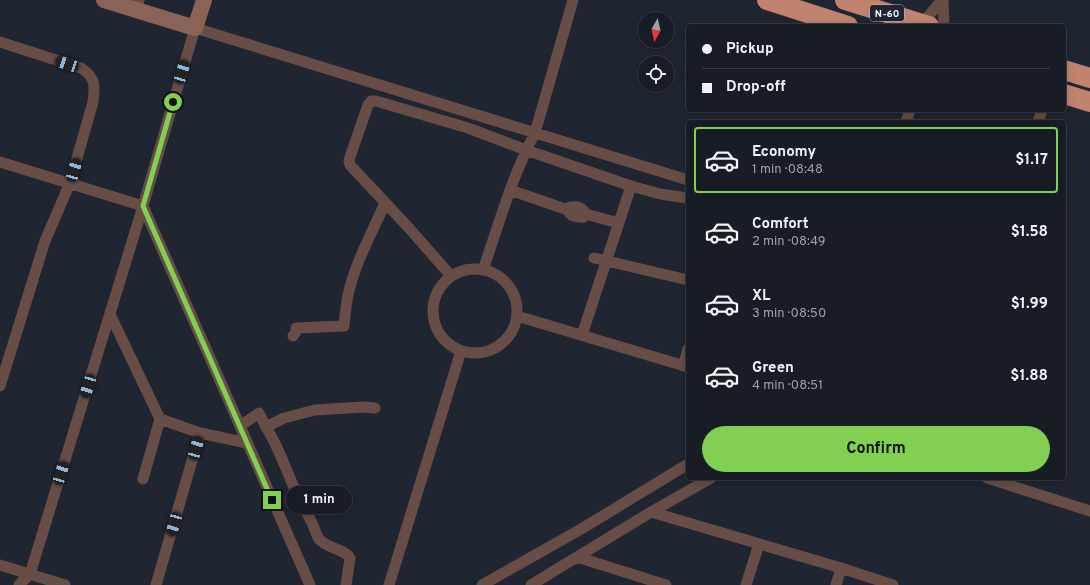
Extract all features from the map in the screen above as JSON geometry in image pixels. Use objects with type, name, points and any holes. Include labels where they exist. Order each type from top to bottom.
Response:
[{"type":"highway","points":[[767,0],[842,24]]},
{"type":"highway","name":"N-60","points":[[845,0],[921,24]]},
{"type":"highway","points":[[1066,71],[1090,78]]},
{"type":"highway","points":[[1066,95],[1090,102]]},
{"type":"street","points":[[104,0],[137,5],[195,28],[686,179]]},
{"type":"street","points":[[18,585],[30,574],[143,206],[204,0]]},
{"type":"street","points":[[483,270],[510,190],[526,150],[535,133],[573,0]]},
{"type":"street","points":[[925,24],[943,0]]},
{"type":"street","points":[[943,0],[944,24]]},
{"type":"street","points":[[0,42],[80,68],[89,74],[94,86],[93,102],[70,183],[45,241],[0,386]]},
{"type":"street","points":[[451,276],[409,228],[351,167],[349,161],[368,105],[371,101],[376,101],[468,128],[526,150],[631,186],[660,194],[686,198]]},
{"type":"street","points":[[0,162],[143,206],[310,585]]},
{"type":"street","points":[[582,335],[631,186]]},
{"type":"street","points":[[510,190],[568,210],[570,214],[575,216],[584,217],[586,214],[618,223]]},
{"type":"street","points":[[293,336],[296,332],[296,328],[344,326],[348,294],[366,246],[385,203]]},
{"type":"street","points":[[594,258],[686,280]]},
{"type":"street","points":[[464,270],[483,270],[497,275],[508,285],[516,303],[517,316],[512,332],[499,346],[490,351],[481,353],[471,354],[461,352],[445,341],[438,333],[434,325],[432,315],[435,296],[446,280],[454,274],[464,270]]},
{"type":"street","points":[[110,314],[160,419],[143,479]]},
{"type":"street","points":[[517,316],[686,366]]},
{"type":"street","points":[[389,585],[461,352]]},
{"type":"street","points":[[266,426],[284,418],[315,410],[363,407],[375,408]]},
{"type":"street","points":[[240,426],[259,413],[273,438],[318,538],[328,546],[344,552],[350,558],[346,585]]},
{"type":"street","points":[[160,419],[200,433],[247,443]]},
{"type":"street","points":[[156,585],[200,433]]},
{"type":"street","points":[[482,585],[583,528],[686,465]]},
{"type":"street","points":[[531,585],[651,512],[707,480]]},
{"type":"street","points":[[993,480],[1090,511]]},
{"type":"street","points":[[651,512],[841,568],[893,585]]},
{"type":"street","points":[[746,585],[759,544]]},
{"type":"street","points":[[577,557],[666,585]]},
{"type":"street","points":[[0,565],[65,585]]},
{"type":"street","points":[[836,585],[841,568]]},
{"type":"route","points":[[173,102],[143,206],[272,500]]}]
